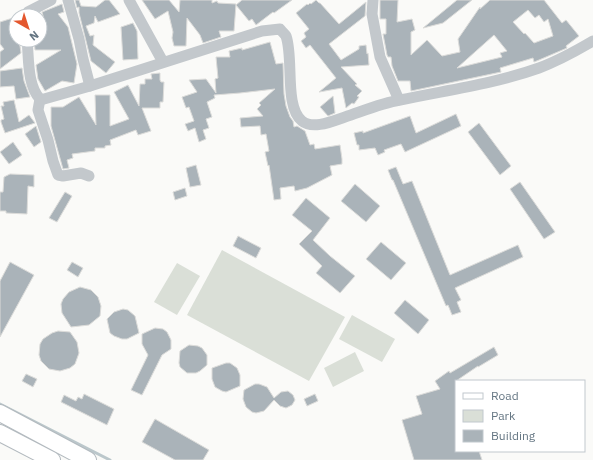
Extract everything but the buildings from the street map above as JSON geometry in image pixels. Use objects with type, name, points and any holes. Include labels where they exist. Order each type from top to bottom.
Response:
[{"type":"main road","points":[[0,413],[88,460]]},
{"type":"main road","points":[[0,433],[52,460]]},
{"type":"street","points":[[36,8],[51,0]]},
{"type":"street","points":[[68,0],[80,38],[84,65],[90,86]]},
{"type":"street","points":[[129,0],[163,62]]},
{"type":"street","points":[[373,0],[372,14],[380,57],[399,100]]},
{"type":"street","points":[[40,99],[54,97],[90,86],[262,31],[280,30],[286,36],[290,59],[294,112],[302,121],[310,125],[329,122],[399,100],[457,90],[514,76],[539,68],[567,56],[593,41]]},
{"type":"street","points":[[28,48],[29,70],[35,93],[40,99]]},
{"type":"street","points":[[40,99],[38,110],[58,175],[81,173],[89,176]]},
{"type":"green space","points":[[222,250],[345,317],[309,381],[187,315]]},
{"type":"green space","points":[[177,263],[200,276],[177,315],[154,302]]},
{"type":"green space","points":[[352,315],[395,339],[382,362],[339,339]]},
{"type":"green space","points":[[355,352],[364,371],[333,387],[324,368]]},
{"type":"waterway","points":[[0,404],[110,460]]}]
